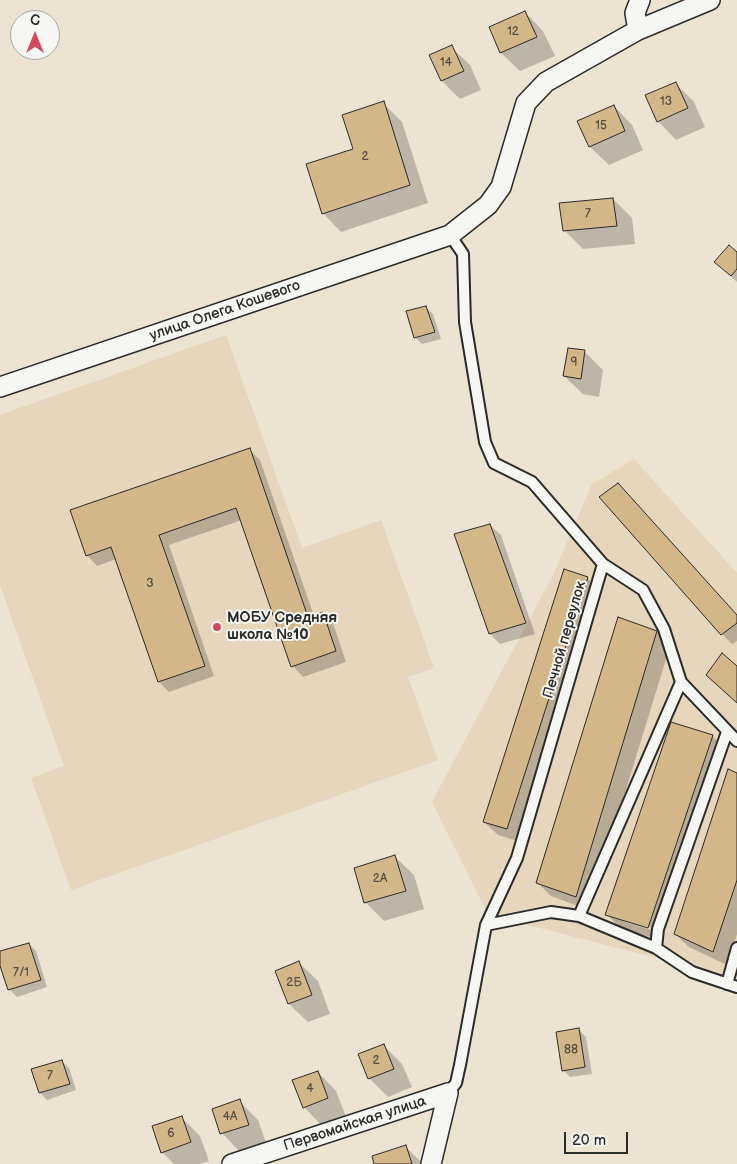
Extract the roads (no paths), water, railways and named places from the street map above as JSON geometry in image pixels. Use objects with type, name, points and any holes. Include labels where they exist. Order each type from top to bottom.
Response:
[{"type":"street","points":[[638,30],[635,13],[640,0]]},
{"type":"street","name":"улица Олега Кошевого","points":[[0,387],[450,235],[488,205],[501,187],[526,103],[546,82],[638,30],[710,0]]},
{"type":"street","points":[[431,1164],[448,1094]]},
{"type":"street","name":"Первомайская улица","points":[[232,1164],[448,1094]]},
{"type":"lane","points":[[450,235],[463,254],[466,322],[484,442],[494,463],[532,482],[603,564],[643,590],[664,629],[681,682],[737,741]]},
{"type":"lane","name":"Печной переулок","points":[[448,1094],[456,1083],[486,925],[517,858],[603,564]]},
{"type":"lane","points":[[579,916],[681,682]]},
{"type":"lane","points":[[656,948],[658,929],[727,732]]},
{"type":"lane","points":[[486,925],[551,912],[579,916],[656,948],[692,972],[737,987]]},
{"type":"lane","points":[[726,984],[737,948]]},
{"type":"place","name":"МОБУ Средняя школа №10","points":[[217,627]]}]
